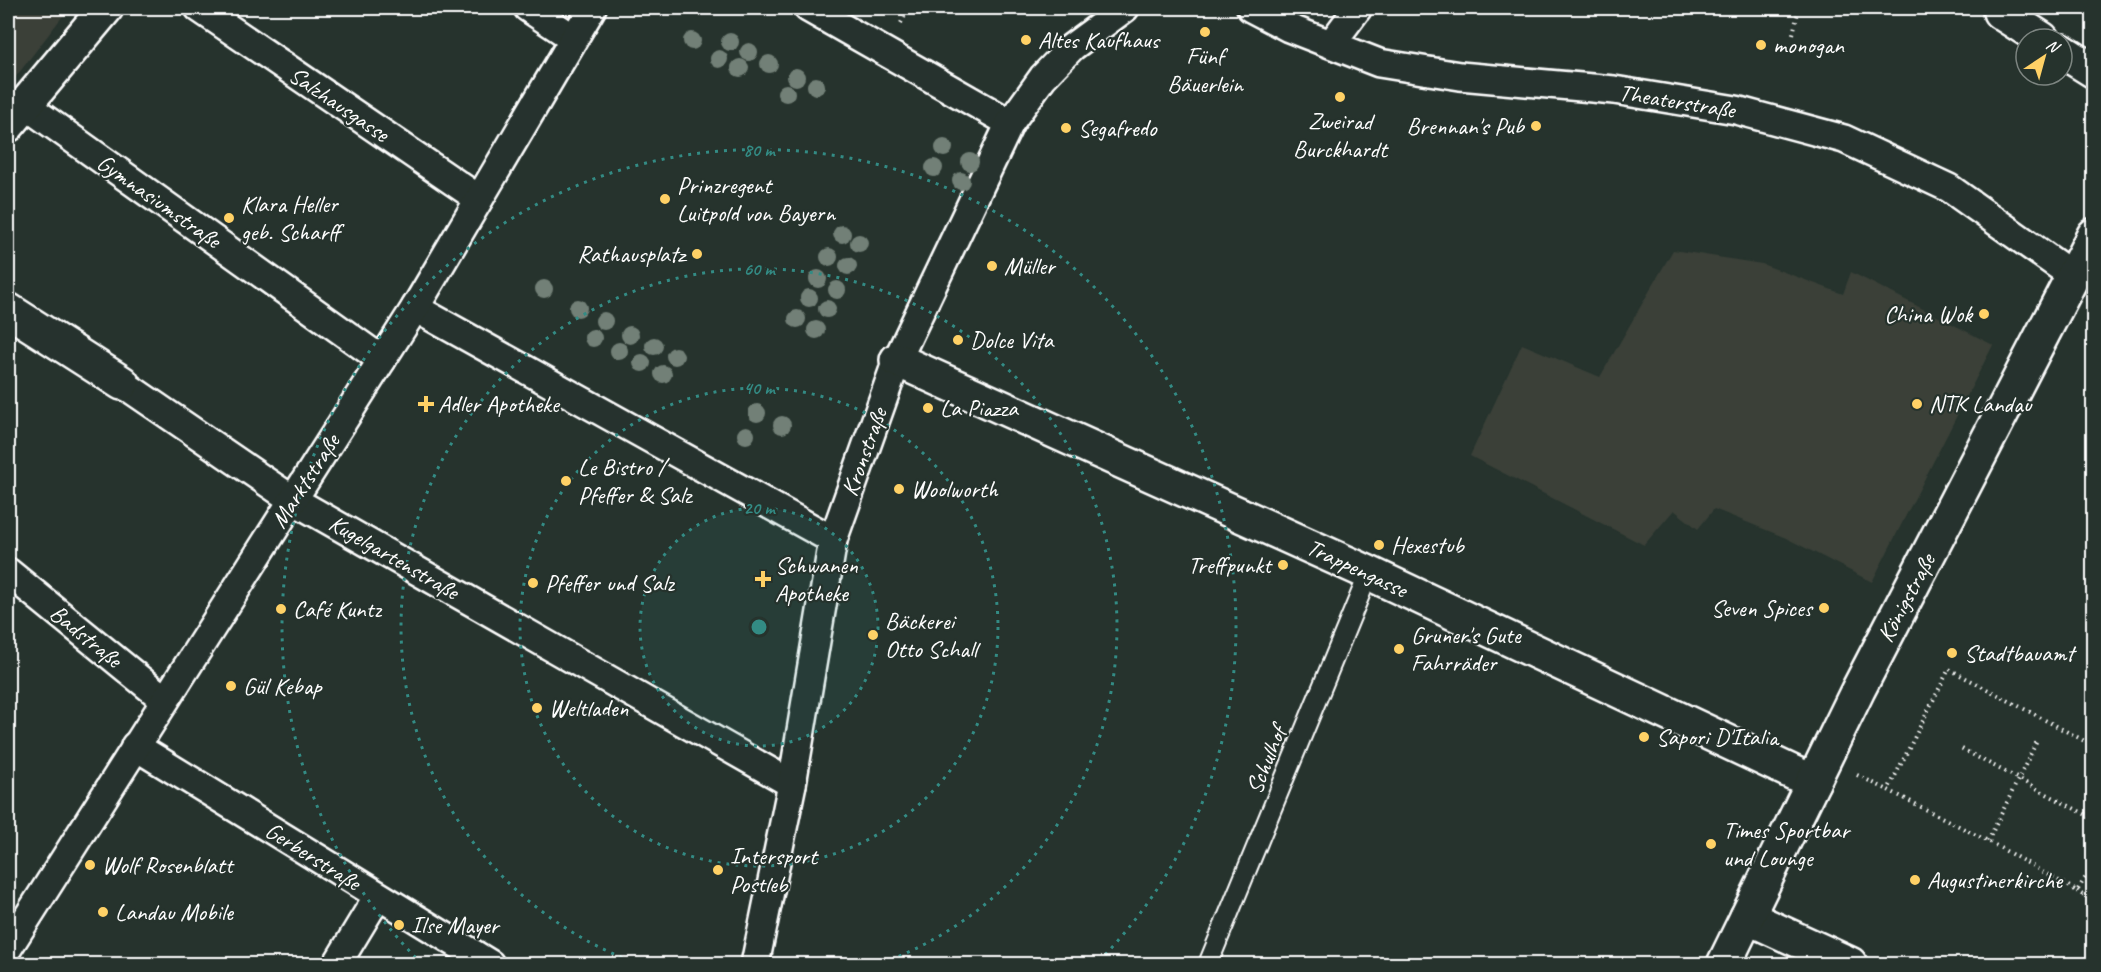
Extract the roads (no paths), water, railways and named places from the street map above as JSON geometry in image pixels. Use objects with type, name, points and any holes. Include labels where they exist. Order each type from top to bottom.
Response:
[{"type":"street","points":[[16,115],[106,8]]},
{"type":"street","name":"Salzhausgasse","points":[[199,8],[479,199]]},
{"type":"street","points":[[528,8],[573,38]]},
{"type":"street","name":"Marktstraße","points":[[8,948],[415,308],[592,8]]},
{"type":"street","points":[[808,8],[1010,123]]},
{"type":"street","name":"Kronstraße","points":[[755,964],[792,784],[832,540],[897,360],[1010,123],[1043,77],[1072,47],[1125,8]]},
{"type":"street","name":"Theaterstraße","points":[[1251,8],[1289,28],[1379,63],[1460,76],[1614,90],[1736,110],[1844,139],[1949,188],[2086,257]]},
{"type":"street","points":[[1331,44],[1358,8]]},
{"type":"street","points":[[2000,12],[2023,27]]},
{"type":"street","points":[[2074,58],[2094,71]]},
{"type":"street","name":"Gymnasiumstraße","points":[[16,115],[382,360]]},
{"type":"street","name":"Königstraße","points":[[1724,964],[1858,690],[2086,257]]},
{"type":"street","points":[[415,308],[832,540]]},
{"type":"street","name":"Kugelgartenstraße","points":[[8,310],[122,383],[293,500],[792,784]]},
{"type":"street","name":"Trappengasse","points":[[897,360],[1369,573],[1813,782]]},
{"type":"street","name":"Badstraße","points":[[8,572],[165,700]]},
{"type":"street","name":"Gerberstraße","points":[[135,746],[490,964]]},
{"type":"street","points":[[337,964],[378,896]]},
{"type":"street","points":[[1747,917],[1850,964]]},
{"type":"lane","name":"Schulhof","points":[[1208,964],[1369,573]]},
{"type":"place","name":"Fünf Bäuerlein","points":[[1205,32]]},
{"type":"place","name":"Altes Kaufhaus","points":[[1026,40]]},
{"type":"place","name":"monogan","points":[[1761,45]]},
{"type":"place","name":"Zweirad Burckhardt","points":[[1340,97]]},
{"type":"place","name":"Brennan's Pub","points":[[1536,126]]},
{"type":"place","name":"Segafredo","points":[[1066,128]]},
{"type":"place","name":"Prinzregent Luitpold von Bayern","points":[[665,199]]},
{"type":"place","name":"Klara Heller geb. Scharff","points":[[229,218]]},
{"type":"place","name":"Rathausplatz","points":[[697,254]]},
{"type":"place","name":"Müller","points":[[992,266]]},
{"type":"place","name":"China Wok","points":[[1984,314]]},
{"type":"place","name":"Dolce Vita","points":[[958,340]]},
{"type":"place","name":"Adler Apotheke","points":[[426,404]]},
{"type":"place","name":"NTK Landau","points":[[1917,404]]},
{"type":"place","name":"La Piazza","points":[[928,408]]},
{"type":"place","name":"Le Bistro / Pfeffer & Salz","points":[[566,481]]},
{"type":"place","name":"Woolworth","points":[[899,489]]},
{"type":"place","name":"Hexestub","points":[[1379,545]]},
{"type":"place","name":"Treffpunkt","points":[[1283,565]]},
{"type":"place","name":"Schwanen Apotheke","points":[[763,579]]},
{"type":"place","name":"Pfeffer und Salz","points":[[533,583]]},
{"type":"place","name":"Seven Spices","points":[[1824,608]]},
{"type":"place","name":"Café Kuntz","points":[[281,609]]},
{"type":"place","name":"Bäckerei Otto Schall","points":[[873,635]]},
{"type":"place","name":"Gruner's Gute Fahrräder","points":[[1399,649]]},
{"type":"place","name":"Stadtbauamt","points":[[1952,653]]},
{"type":"place","name":"Gül Kebap","points":[[231,686]]},
{"type":"place","name":"Weltladen","points":[[537,708]]},
{"type":"place","name":"Sapori D'Italia","points":[[1644,737]]},
{"type":"place","name":"Times Sportbar und Lounge","points":[[1711,844]]},
{"type":"place","name":"Wolf Rosenblatt","points":[[90,865]]},
{"type":"place","name":"Intersport Postleb","points":[[718,870]]},
{"type":"place","name":"Augustinerkirche","points":[[1915,880]]},
{"type":"place","name":"Landau Mobile","points":[[103,912]]},
{"type":"place","name":"Ilse Mayer","points":[[399,925]]}]
